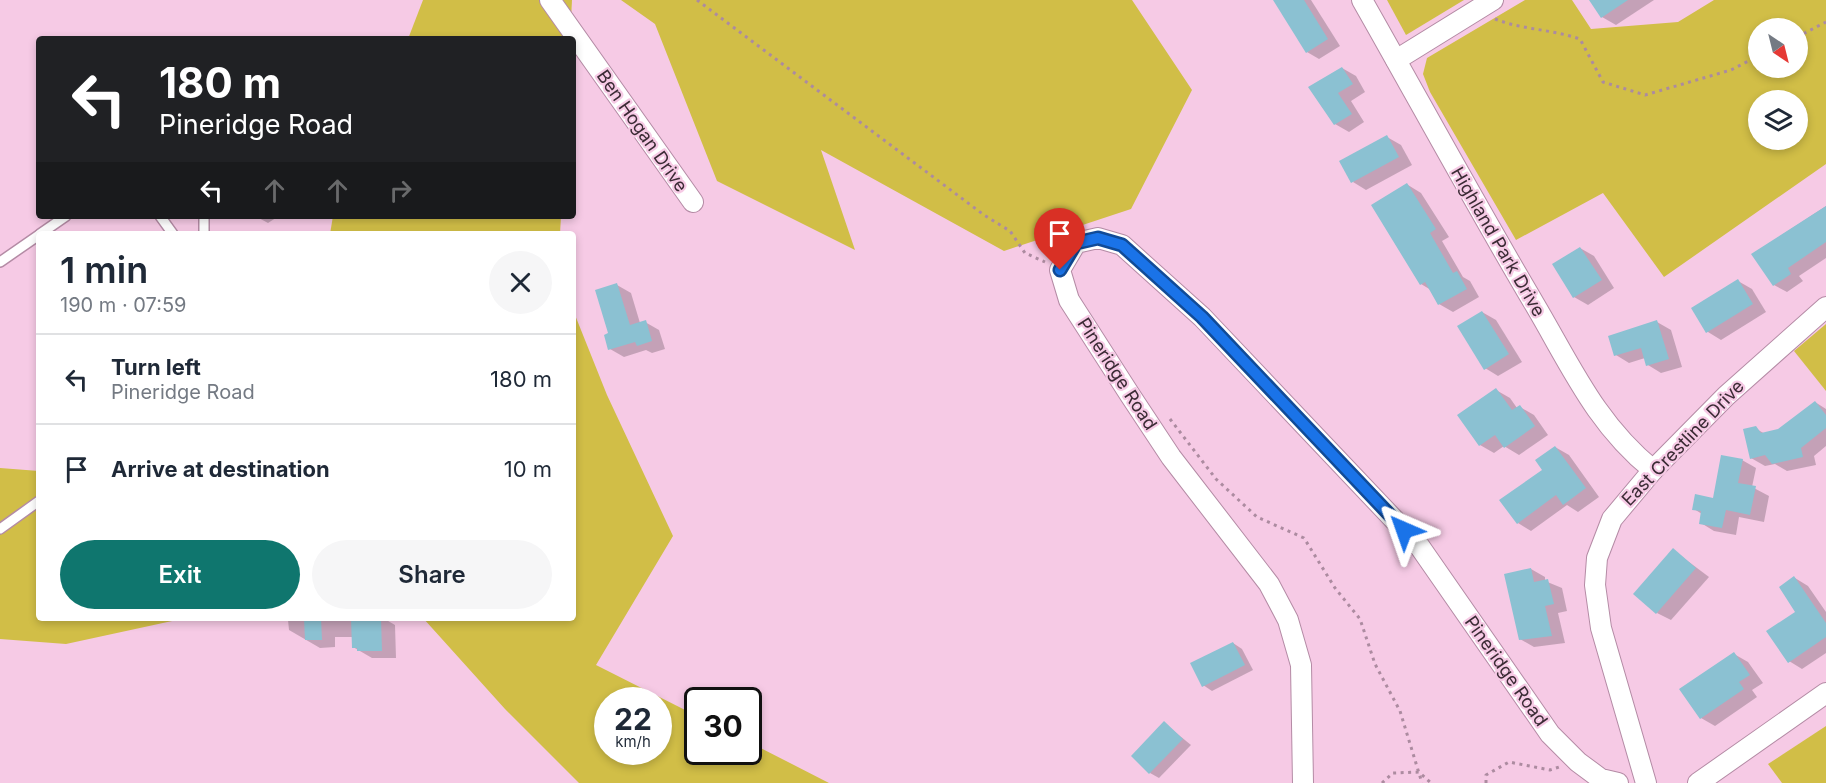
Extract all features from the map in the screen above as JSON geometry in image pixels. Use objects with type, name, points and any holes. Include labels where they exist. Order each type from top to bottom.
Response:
[{"type":"street","name":"Ben Hogan Drive","points":[[550,0],[575,36]]},
{"type":"street","name":"Highland Park Drive","points":[[1362,0],[1485,222],[1585,395],[1627,449],[1653,470]]},
{"type":"street","points":[[1396,60],[1488,3]]},
{"type":"street","name":"Ben Hogan Drive","points":[[576,37],[693,202]]},
{"type":"street","name":"Pineridge Road","points":[[1303,783],[1301,665],[1288,620],[1269,584],[1171,457],[1066,294],[1060,270],[1076,243],[1098,238],[1122,245],[1202,317],[1420,547],[1550,734],[1578,762],[1601,779],[1618,783]]},
{"type":"street","name":"East Crestline Drive","points":[[1646,783],[1601,628],[1594,585],[1597,558],[1612,519],[1653,470],[1726,396],[1826,307]]},
{"type":"street","points":[[1698,783],[1826,693]]},
{"type":"lane","points":[[44,231],[62,219]]},
{"type":"lane","points":[[0,262],[36,237]]},
{"type":"lane","points":[[0,529],[36,503]]},
{"type":"path","points":[[697,0],[984,215],[1010,231],[1025,253],[1050,264]]},
{"type":"path","points":[[1488,3],[1494,19],[1517,28],[1553,30],[1580,39],[1603,82],[1645,95],[1731,70],[1748,61]]},
{"type":"path","points":[[1808,31],[1826,22]]},
{"type":"path","points":[[1164,411],[1215,479],[1257,517],[1304,538],[1335,588],[1360,619],[1375,664],[1400,711],[1422,783]]},
{"type":"path","points":[[1486,783],[1486,775],[1509,762],[1550,770],[1578,762]]},
{"type":"path","points":[[1382,783],[1393,773],[1419,772],[1431,783]]},
{"type":"shaded area","points":[[423,0],[572,0],[570,36],[409,36]]},
{"type":"shaded area","points":[[621,0],[1132,0],[1192,90],[1131,209],[1004,251],[821,150],[855,250],[717,181],[655,24]]},
{"type":"shaded area","points":[[1387,0],[1464,0],[1406,35]]},
{"type":"shaded area","points":[[1525,0],[1572,0],[1591,29],[1678,22],[1714,0],[1826,0],[1826,164],[1664,277],[1603,193],[1516,240],[1430,92],[1423,74],[1427,58]]},
{"type":"shaded area","points":[[332,219],[561,219],[560,231],[330,231]]},
{"type":"shaded area","points":[[576,318],[607,395],[673,536],[596,665],[640,687],[594,687],[594,765],[672,765],[672,703],[684,709],[684,765],[762,765],[762,749],[829,783],[579,783],[505,709],[426,621],[576,621]]},
{"type":"shaded area","points":[[1826,324],[1826,391],[1794,351]]},
{"type":"shaded area","points":[[0,468],[36,471],[36,621],[172,621],[66,644],[0,639]]},
{"type":"shaded area","points":[[1826,726],[1826,783],[1782,783],[1768,764]]},
{"type":"building","points":[[1273,0],[1304,0],[1328,39],[1306,53]]},
{"type":"building","points":[[1589,0],[1628,0],[1601,18]]},
{"type":"building","points":[[1342,67],[1353,84],[1338,93],[1352,114],[1334,125],[1308,87]]},
{"type":"building","points":[[1387,135],[1399,157],[1351,183],[1339,161]]},
{"type":"building","points":[[1407,183],[1436,229],[1430,233],[1453,273],[1457,271],[1467,289],[1438,305],[1425,282],[1420,285],[1371,205]]},
{"type":"building","points":[[1826,206],[1826,242],[1788,268],[1791,274],[1773,286],[1751,254]]},
{"type":"building","points":[[1580,247],[1602,280],[1573,298],[1552,264]]},
{"type":"building","points":[[1738,279],[1753,304],[1706,333],[1691,308]]},
{"type":"building","points":[[617,283],[630,325],[646,320],[652,341],[637,346],[635,342],[608,350],[604,335],[608,333],[595,290]]},
{"type":"building","points":[[1482,311],[1509,354],[1484,370],[1457,326]]},
{"type":"building","points":[[1657,320],[1669,359],[1646,366],[1641,348],[1614,356],[1608,336]]},
{"type":"building","points":[[1496,388],[1512,410],[1520,405],[1535,426],[1504,448],[1495,435],[1479,446],[1457,415]]},
{"type":"building","points":[[1815,401],[1826,415],[1826,428],[1801,448],[1803,457],[1772,464],[1765,455],[1750,459],[1743,429],[1756,426],[1761,433],[1778,429]]},
{"type":"building","points":[[1555,446],[1586,488],[1563,505],[1556,495],[1517,524],[1499,500],[1542,470],[1535,460]]},
{"type":"building","points":[[1721,455],[1743,459],[1738,483],[1756,486],[1750,515],[1726,510],[1722,528],[1699,524],[1701,511],[1692,510],[1695,494],[1713,498]]},
{"type":"building","points":[[1673,548],[1696,568],[1656,614],[1633,594]]},
{"type":"building","points":[[1531,568],[1534,582],[1548,579],[1554,604],[1545,606],[1552,636],[1519,640],[1504,574]]},
{"type":"building","points":[[1794,576],[1826,623],[1826,637],[1788,663],[1766,631],[1795,612],[1779,587]]},
{"type":"building","points":[[304,621],[321,621],[322,640],[305,640]]},
{"type":"building","points":[[351,621],[381,621],[382,651],[357,651],[357,648],[352,648]]},
{"type":"building","points":[[1233,642],[1245,665],[1202,687],[1190,663]]},
{"type":"building","points":[[1734,652],[1750,675],[1739,682],[1744,689],[1700,719],[1679,689]]},
{"type":"building","points":[[1164,721],[1183,739],[1149,774],[1131,756]]},
{"type":"route","points":[[1060,270],[1076,243],[1098,238],[1122,245],[1202,317],[1256,378],[1404,530]]}]
